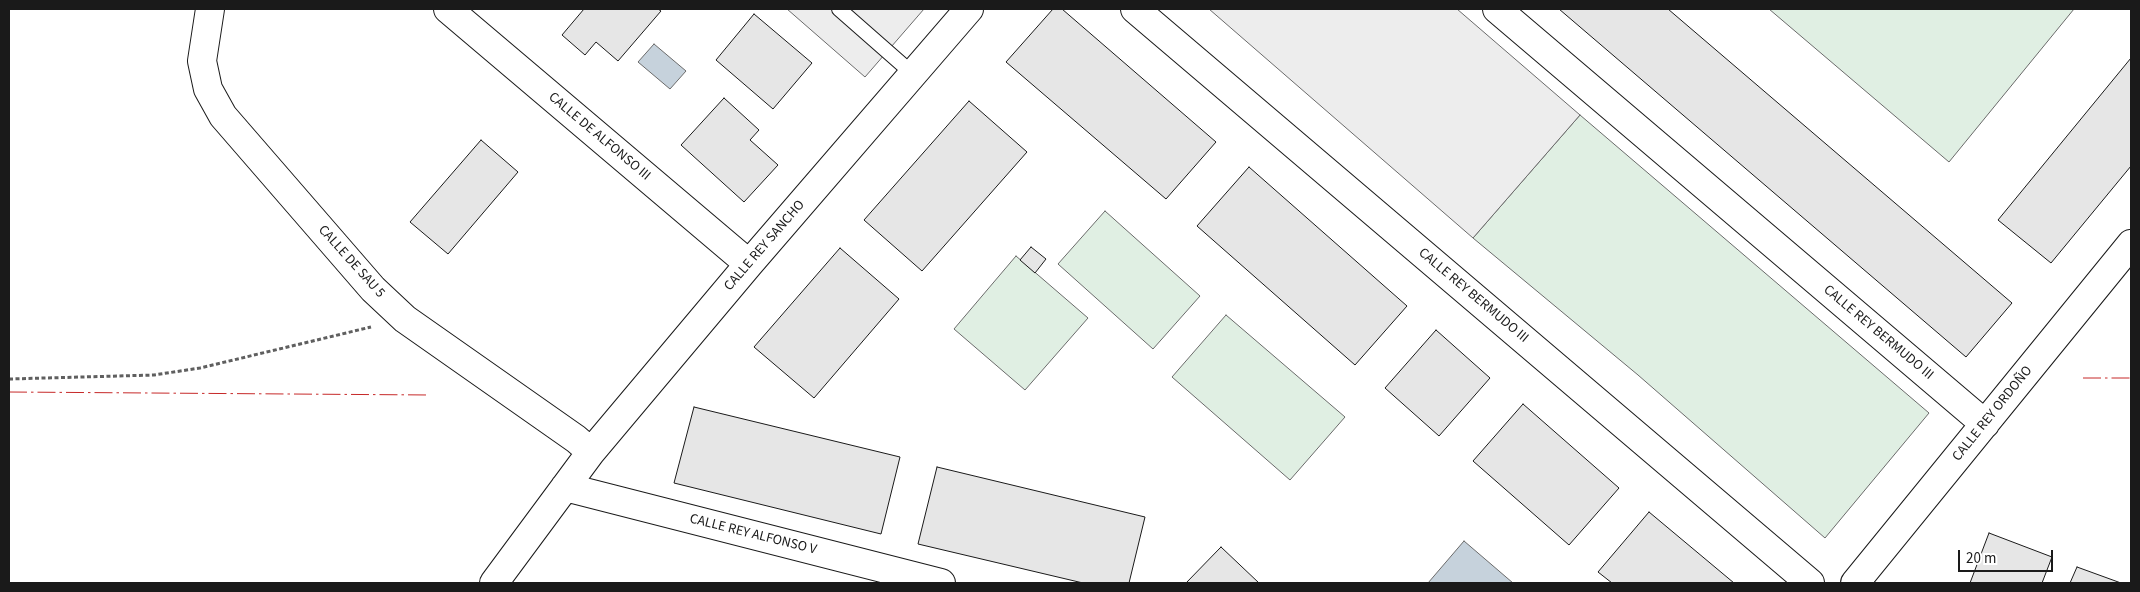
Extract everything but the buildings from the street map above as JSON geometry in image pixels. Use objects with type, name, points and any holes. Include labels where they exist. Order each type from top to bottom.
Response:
[{"type":"street","name":"CALLE DE SAU 5","points":[[210,9],[202,61],[208,89],[223,116],[373,289],[405,319],[576,439],[591,452]]},
{"type":"street","name":"CALLE DE ALFONSO III","points":[[448,9],[749,264]]},
{"type":"street","name":"CALLE REY SANCHO","points":[[494,583],[591,452],[749,264],[969,9]]},
{"type":"street","name":"CALLE REY BERMUDO III","points":[[1135,9],[1810,583]]},
{"type":"street","name":"CALLE REY BERMUDO III","points":[[1497,9],[1985,424]]},
{"type":"street","name":"CALLE REY ORDOÑO","points":[[1855,583],[2131,244]]},
{"type":"street","name":"CALLE REY ALFONSO V","points":[[565,487],[941,583]]},
{"type":"lane","points":[[839,9],[913,74]]},
{"type":"path","points":[[9,379],[154,375],[200,368],[405,319]]},
{"type":"green space","points":[[1769,9],[2074,9],[1949,162]]},
{"type":"green space","points":[[1580,115],[1929,413],[1825,538],[1638,375],[1473,238]]},
{"type":"green space","points":[[1105,211],[1200,296],[1153,349],[1058,264]]},
{"type":"green space","points":[[1016,256],[1088,318],[1025,390],[954,329]]},
{"type":"green space","points":[[1226,315],[1345,417],[1290,480],[1172,377]]},
{"type":"shaded area","points":[[787,9],[924,9],[865,77]]},
{"type":"shaded area","points":[[1209,9],[1457,9],[1580,115],[1473,238]]},
{"type":"shaded area","points":[[654,44],[686,71],[670,89],[638,62]]},
{"type":"shaded area","points":[[1464,541],[1513,583],[1428,583]]},
{"type":"power","points":[[2083,378],[2131,378]]},
{"type":"power","points":[[9,392],[430,395]]}]
